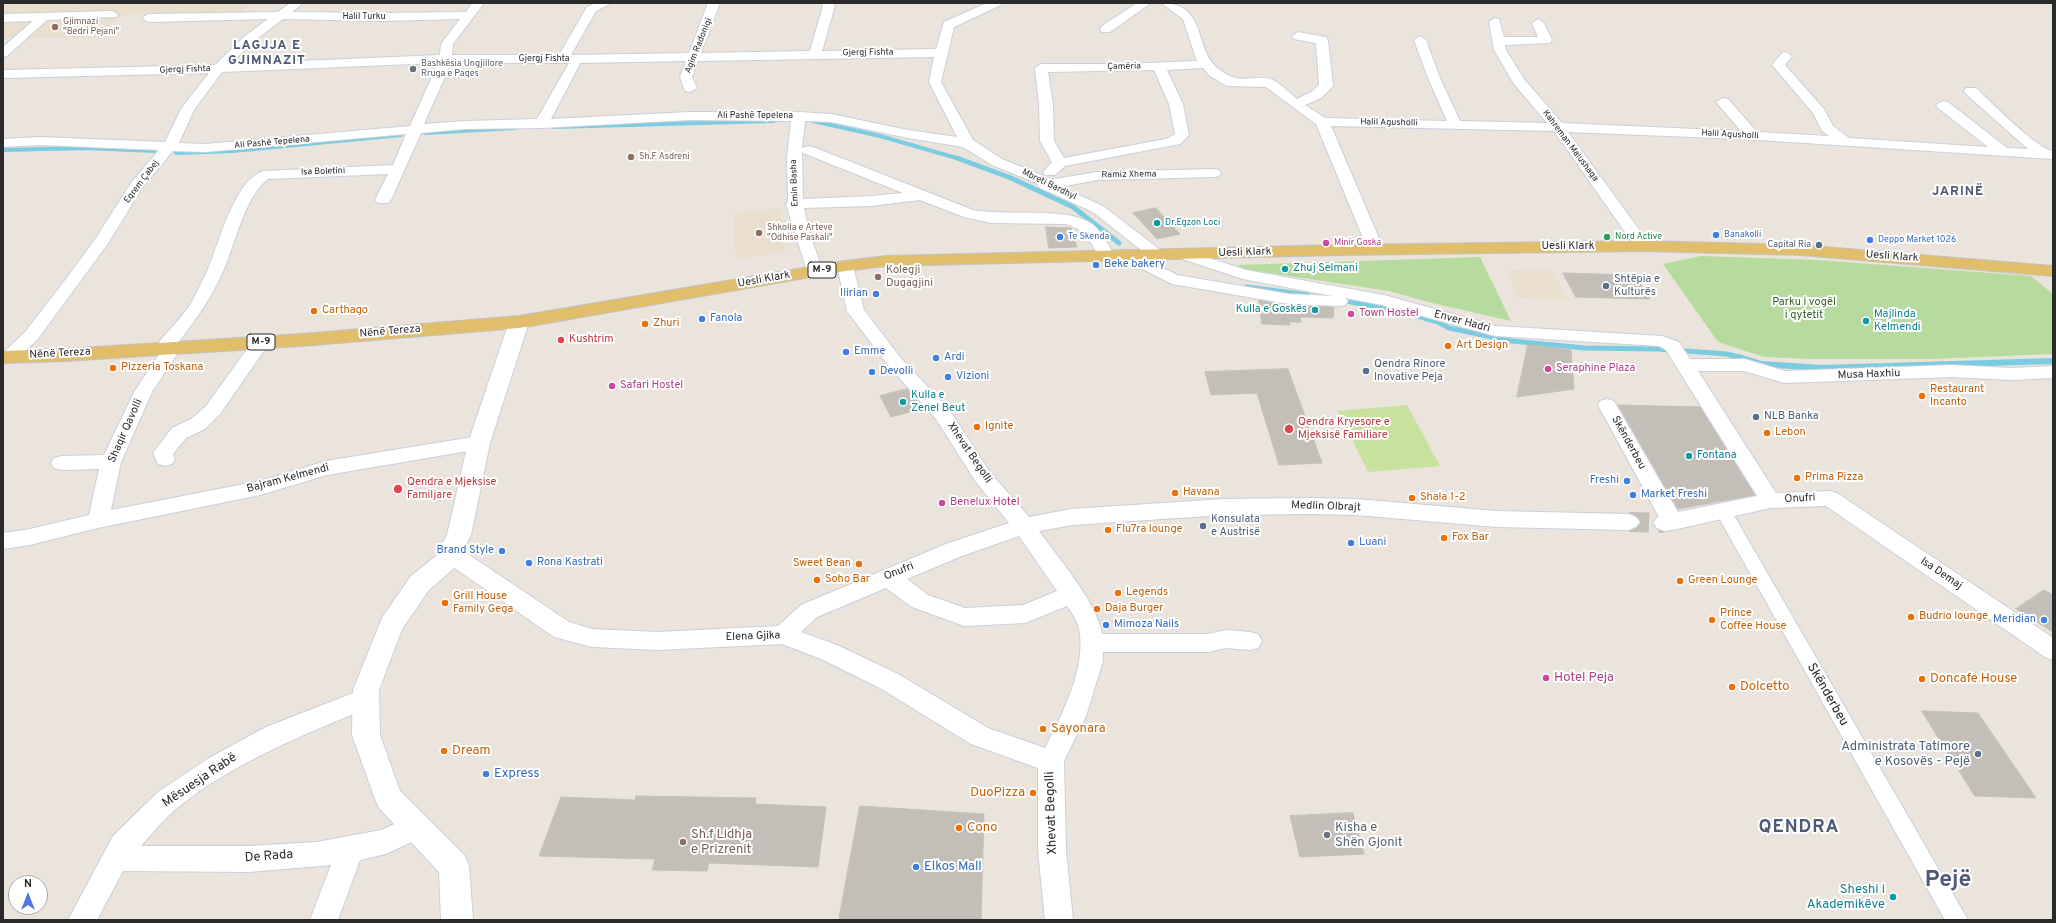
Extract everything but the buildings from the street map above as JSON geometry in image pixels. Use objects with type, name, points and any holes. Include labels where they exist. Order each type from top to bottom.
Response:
[{"type":"main road","name":"Uesli Klark","points":[[519,322],[845,266],[886,261],[1185,255],[1339,250],[1643,246],[1800,250],[2053,271]]},
{"type":"main road","name":"Nënë Tereza","points":[[7,356],[261,342],[519,322]]},
{"type":"street","points":[[253,15],[260,3]]},
{"type":"street","points":[[281,16],[297,3]]},
{"type":"street","points":[[382,200],[398,169],[446,59],[447,44],[468,14],[478,3]]},
{"type":"street","points":[[541,124],[591,9],[606,3]]},
{"type":"street","name":"Agim Radoniqi","points":[[690,88],[686,77],[714,3]]},
{"type":"street","points":[[815,54],[829,6],[827,3]]},
{"type":"street","name":"Mbreti Bardhyl","points":[[997,3],[948,25],[935,82],[967,143],[997,162],[1098,208],[1157,255]]},
{"type":"street","points":[[1106,29],[1145,3]]},
{"type":"street","points":[[1167,3],[1188,18],[1207,64],[1232,83],[1269,83],[1322,122],[1376,250]]},
{"type":"street","name":"Halil Turku","points":[[148,18],[253,15],[381,17],[468,14]]},
{"type":"street","points":[[3,18],[112,15]]},
{"type":"street","name":"Eqrem Çabej","points":[[7,356],[31,336],[52,310],[103,239],[136,186],[170,146],[188,109],[218,69],[249,39],[281,16]]},
{"type":"street","points":[[3,53],[44,17]]},
{"type":"street","name":"Kahreman Malushaga","points":[[1495,22],[1500,50],[1519,81],[1558,127],[1643,246]]},
{"type":"street","points":[[1498,41],[1546,40],[1538,23]]},
{"type":"street","points":[[1296,104],[1316,95],[1326,86],[1322,40],[1298,36]]},
{"type":"street","points":[[1420,40],[1434,78],[1455,124]]},
{"type":"street","name":"Gjergj Fishta","points":[[3,74],[218,69],[446,59],[568,62],[694,56],[942,53]]},
{"type":"street","points":[[1786,56],[1778,65],[1819,112],[1827,128],[1847,143]]},
{"type":"street","name":"Çamëria","points":[[1060,163],[1047,141],[1046,104],[1041,68],[1159,67],[1207,64]]},
{"type":"street","points":[[1043,182],[1060,163],[1175,142],[1182,135],[1176,104],[1159,67]]},
{"type":"street","points":[[1971,91],[2026,141],[2049,155]]},
{"type":"street","points":[[1723,102],[1753,136]]},
{"type":"street","points":[[1943,104],[2004,152]]},
{"type":"street","name":"Ali Pashë Tepelena","points":[[3,143],[40,142],[205,148],[465,125],[541,124],[690,116],[799,116],[831,118],[908,134],[967,143]]},
{"type":"street","name":"Emin Basha","points":[[799,116],[794,146],[794,204],[805,248],[815,271]]},
{"type":"street","name":"Halil Agusholli","points":[[1322,122],[1558,127],[1753,136],[2049,155]]},
{"type":"street","points":[[808,150],[969,214],[990,218],[1069,219],[1084,226],[1095,237],[1107,256]]},
{"type":"street","name":"Isa Boletini","points":[[168,348],[197,307],[216,269],[242,203],[255,182],[264,175],[398,169]]},
{"type":"street","name":"Ramiz Xhema","points":[[1043,182],[1097,176],[1214,173]]},
{"type":"street","points":[[794,204],[871,202],[916,196]]},
{"type":"street","name":"Enver Hadri","points":[[1185,255],[1243,274],[1384,300],[1495,331],[1662,341],[1680,356]]},
{"type":"street","points":[[1128,256],[1172,279],[1289,299],[1347,302],[1413,317]]},
{"type":"street","name":"Xhevat Begolli","points":[[845,266],[856,311],[894,361],[943,415],[983,477],[1024,526],[1072,594],[1089,623],[1092,643],[1091,660],[1074,716],[1051,761],[1052,850],[1059,920]]},
{"type":"street","points":[[457,920],[454,866],[389,799],[366,735],[366,690],[391,625],[420,583],[445,562],[451,554],[459,535],[478,443],[519,322]]},
{"type":"street","points":[[165,459],[163,452],[179,433],[198,424],[213,410],[261,342]]},
{"type":"street","name":"Shaqir Qavolli","points":[[98,520],[111,462],[143,392],[168,348]]},
{"type":"street","points":[[1680,356],[1770,501]]},
{"type":"street","name":"Musa Haxhiu","points":[[1680,356],[1745,365],[1784,378],[1952,371],[2012,374],[2053,372]]},
{"type":"street","name":"Skënderbeu","points":[[1607,405],[1669,522],[1770,501]]},
{"type":"street","name":"Bajram Kelmendi","points":[[98,520],[260,488],[326,468],[478,443]]},
{"type":"street","points":[[61,463],[111,462]]},
{"type":"street","name":"Onufri","points":[[1770,501],[1830,498]]},
{"type":"street","name":"Isa Demaj","points":[[1830,498],[2053,650]]},
{"type":"street","name":"Medlin Olbrajt","points":[[1024,526],[1072,517],[1251,506],[1356,507],[1497,519],[1629,522]]},
{"type":"street","name":"Skënderbeu","points":[[1722,511],[1957,920]]},
{"type":"street","points":[[3,541],[30,537],[98,520]]},
{"type":"street","name":"Onufri","points":[[783,635],[809,611],[954,550],[1024,526]]},
{"type":"street","name":"Elena Gjika","points":[[451,554],[562,630],[592,638],[658,641],[783,635],[830,652],[889,681],[980,736],[1051,761]]},
{"type":"street","points":[[888,577],[920,601],[964,617],[1025,614],[1072,594]]},
{"type":"street","points":[[1092,643],[1208,643],[1226,639],[1250,641]]},
{"type":"street","name":"Mësuesja Rabë","points":[[82,920],[123,845],[167,800],[218,766],[275,735],[366,698]]},
{"type":"street","name":"De Rada","points":[[116,858],[215,860],[315,854],[382,843],[416,826]]},
{"type":"street","points":[[324,920],[351,848]]},
{"type":"shaded area","name":"Gjimnazi \"Bedri Pejani\"","points":[[3,3],[249,3],[243,12],[123,15],[90,38],[3,38]]},
{"type":"shaded area","name":"Shkolla e Arteve \"Odhise Paskali\"","points":[[780,207],[786,252],[736,259],[733,214]]},
{"type":"shaded area","points":[[1507,270],[1553,271],[1568,300],[1518,298]]},
{"type":"green space","name":"Parku i vogël i qytetit","points":[[1701,256],[1818,260],[2031,276],[2053,294],[2053,354],[1931,359],[1809,359],[1764,357],[1718,342],[1663,264]]},
{"type":"green space","points":[[1480,257],[1511,321],[1432,303],[1389,291],[1256,271],[1240,268],[1238,265]]},
{"type":"green space","points":[[1407,405],[1440,466],[1368,472],[1338,411]]},
{"type":"waterway","points":[[554,127],[774,121]]},
{"type":"waterway","points":[[813,121],[880,136],[959,159]]},
{"type":"waterway","points":[[425,133],[515,128]]},
{"type":"waterway","points":[[176,153],[233,151],[401,135]]},
{"type":"waterway","points":[[3,150],[86,148],[154,151]]},
{"type":"waterway","points":[[959,159],[1011,178],[1073,207],[1119,243]]},
{"type":"waterway","points":[[1247,287],[1308,295]]},
{"type":"waterway","points":[[1341,300],[1404,312],[1438,322],[1449,328],[1511,341],[1585,348],[1658,349],[1727,354],[1742,358]]},
{"type":"waterway","points":[[1739,357],[1761,364],[1822,368],[2053,361]]},
{"type":"tunnel","points":[[1629,522],[1664,523]]},
{"type":"place","name":"Gjimnazi \"Bedri Pejani\"","points":[[55,27]]},
{"type":"place","name":"Bashkësia Ungjillore Rruga e Paqes","points":[[413,69]]},
{"type":"place","name":"Sh.F Asdreni","points":[[631,157]]},
{"type":"place","name":"Dr.Egzon Loci","points":[[1157,223]]},
{"type":"place","name":"Shkolla e Arteve \"Odhise Paskali\"","points":[[759,233]]},
{"type":"place","name":"Banakolli","points":[[1716,235]]},
{"type":"place","name":"Te Skenda","points":[[1060,237]]},
{"type":"place","name":"Nord Active","points":[[1607,237]]},
{"type":"place","name":"Deppo Market 1026","points":[[1870,240]]},
{"type":"place","name":"Minir Goska","points":[[1326,243]]},
{"type":"place","name":"Capital Ria","points":[[1819,245]]},
{"type":"place","name":"Beke bakery","points":[[1096,265]]},
{"type":"place","name":"Zhuj Selmani","points":[[1285,269]]},
{"type":"place","name":"Kolegji Dugagjini","points":[[878,277]]},
{"type":"place","name":"Shtëpia e Kulturës","points":[[1606,286]]},
{"type":"place","name":"Ilirian","points":[[876,294]]},
{"type":"place","name":"Kulla e Goskës","points":[[1315,310]]},
{"type":"place","name":"Carthago","points":[[314,311]]},
{"type":"place","name":"Town Hostel","points":[[1351,314]]},
{"type":"place","name":"Fanola","points":[[702,319]]},
{"type":"place","name":"Majlinda Kelmendi","points":[[1866,321]]},
{"type":"place","name":"Zhuri","points":[[645,324]]},
{"type":"place","name":"Kushtrim","points":[[561,340]]},
{"type":"place","name":"Art Design","points":[[1448,346]]},
{"type":"place","name":"Emme","points":[[846,352]]},
{"type":"place","name":"Ardi","points":[[936,358]]},
{"type":"place","name":"Pizzeria Toskana","points":[[113,368]]},
{"type":"place","name":"Seraphine Plaza","points":[[1548,369]]},
{"type":"place","name":"Qendra Rinore Inovative Peja","points":[[1366,371]]},
{"type":"place","name":"Devolli","points":[[872,372]]},
{"type":"place","name":"Vizioni","points":[[948,377]]},
{"type":"place","name":"Safari Hostel","points":[[612,386]]},
{"type":"place","name":"Restaurant Incanto","points":[[1922,396]]},
{"type":"place","name":"Kulla e Zenel Beut","points":[[903,402]]},
{"type":"place","name":"NLB Banka","points":[[1756,417]]},
{"type":"place","name":"Ignite","points":[[977,427]]},
{"type":"place","name":"Qendra Kryesore e Mjeksisë Familiare","points":[[1289,429]]},
{"type":"place","name":"Lebon","points":[[1767,433]]},
{"type":"place","name":"Fontana","points":[[1689,456]]},
{"type":"place","name":"Prima Pizza","points":[[1797,478]]},
{"type":"place","name":"Freshi","points":[[1627,481]]},
{"type":"place","name":"Qendra e Mjeksise Familjare","points":[[398,489]]},
{"type":"place","name":"Havana","points":[[1175,493]]},
{"type":"place","name":"Market Freshi","points":[[1633,495]]},
{"type":"place","name":"Shala 1-2","points":[[1412,498]]},
{"type":"place","name":"Benelux Hotel","points":[[942,503]]},
{"type":"place","name":"Konsulata e Austrisë","points":[[1203,526]]},
{"type":"place","name":"Flu7ra lounge","points":[[1108,530]]},
{"type":"place","name":"Fox Bar","points":[[1444,538]]},
{"type":"place","name":"Luani","points":[[1351,543]]},
{"type":"place","name":"Brand Style","points":[[502,551]]},
{"type":"place","name":"Rona Kastrati","points":[[529,563]]},
{"type":"place","name":"Sweet Bean","points":[[859,564]]},
{"type":"place","name":"Soho Bar","points":[[817,580]]},
{"type":"place","name":"Green Lounge","points":[[1680,581]]},
{"type":"place","name":"Legends","points":[[1118,593]]},
{"type":"place","name":"Grill House Family Gega","points":[[445,603]]},
{"type":"place","name":"Daja Burger","points":[[1097,609]]},
{"type":"place","name":"Budrio lounge","points":[[1911,617]]},
{"type":"place","name":"Prince Coffee House","points":[[1712,620]]},
{"type":"place","name":"Meridian","points":[[2044,620]]},
{"type":"place","name":"Mimoza Nails","points":[[1106,625]]},
{"type":"place","name":"Hotel Peja","points":[[1546,678]]},
{"type":"place","name":"Doncafe House","points":[[1922,679]]},
{"type":"place","name":"Dolcetto","points":[[1732,687]]},
{"type":"place","name":"Sayonara","points":[[1043,729]]},
{"type":"place","name":"Dream","points":[[444,751]]},
{"type":"place","name":"Administrata Tatimore e Kosovës - Pejë","points":[[1978,754]]},
{"type":"place","name":"Express","points":[[486,774]]},
{"type":"place","name":"DuoPizza","points":[[1033,793]]},
{"type":"place","name":"Cono","points":[[959,828]]},
{"type":"place","name":"Kisha e Shën Gjonit","points":[[1327,835]]},
{"type":"place","name":"Sh.f Lidhja e Prizrenit","points":[[683,842]]},
{"type":"place","name":"Elkos Mall","points":[[916,867]]},
{"type":"place","name":"Sheshi i Akademikëve","points":[[1893,897]]},
{"type":"district","name":"LAGJJA E GJIMNAZIT","points":[[267,54]]},
{"type":"district","name":"JARINË","points":[[1958,192]]},
{"type":"district","name":"QENDRA","points":[[1799,828]]},
{"type":"district","name":"Pejë","points":[[1948,881]]}]
